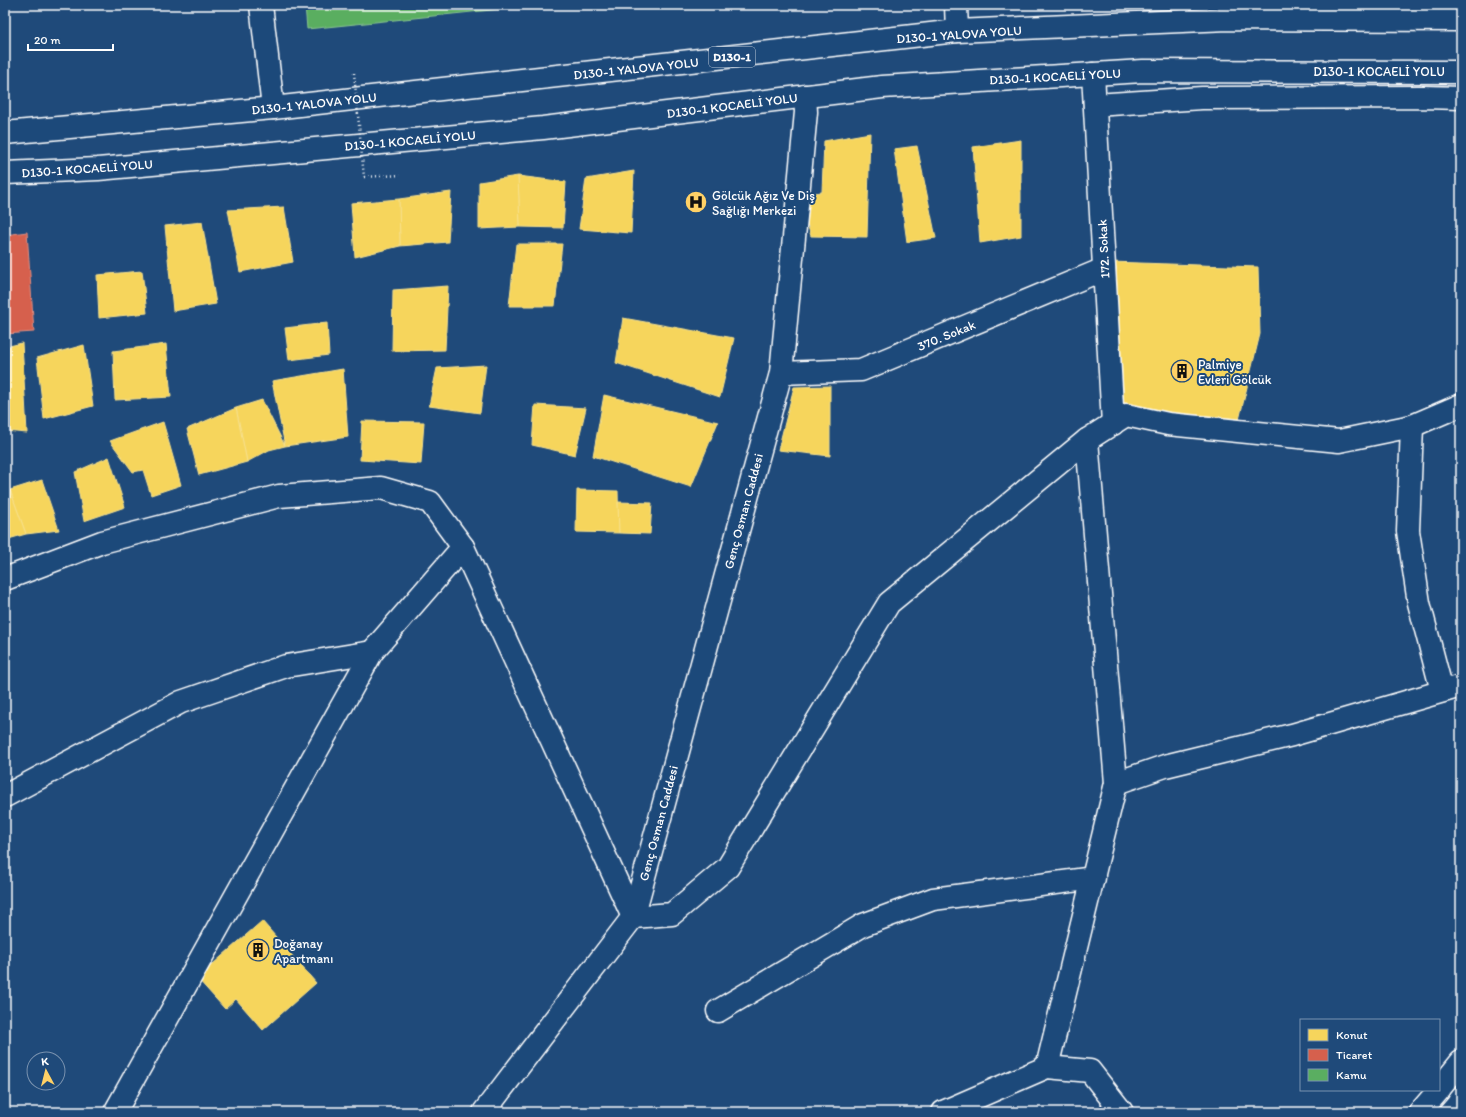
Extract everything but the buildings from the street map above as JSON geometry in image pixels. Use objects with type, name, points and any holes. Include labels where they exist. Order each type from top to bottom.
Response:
[{"type":"main road","points":[[261,5],[273,108]]},
{"type":"main road","points":[[956,5],[957,31]]},
{"type":"main road","name":"D130-1 YALOVA YOLU","points":[[5,133],[273,108],[957,31],[1228,19],[1461,20]]},
{"type":"main road","name":"D130-1 KOCAELİ YOLU","points":[[5,174],[98,169],[544,128],[882,87],[1143,71],[1461,72]]},
{"type":"main road","name":"172. Sokak","points":[[1093,74],[1113,424]]},
{"type":"main road","name":"Genç Osman Caddesi","points":[[633,917],[781,373],[806,112],[805,96]]},
{"type":"main road","points":[[1095,105],[1202,98],[1461,98]]},
{"type":"main road","name":"370. Sokak","points":[[781,373],[861,370],[1104,269]]},
{"type":"main road","points":[[484,1112],[633,917],[672,914],[728,867],[889,603],[1087,440],[1126,415],[1168,424],[1340,441],[1412,426],[1461,405]]},
{"type":"main road","points":[[1116,783],[1165,766],[1292,735],[1452,689],[1419,603],[1408,531],[1412,426]]},
{"type":"main road","points":[[1046,1068],[1094,878],[1116,783],[1087,440]]},
{"type":"main road","points":[[5,579],[102,542],[279,496],[381,488],[430,502],[463,547],[633,917]]},
{"type":"main road","points":[[115,1112],[372,652],[463,547]]},
{"type":"main road","points":[[5,796],[182,702],[286,666],[372,652]]},
{"type":"main road","points":[[718,1011],[863,925],[933,899],[1094,878]]},
{"type":"main road","points":[[1440,1089],[1461,1062]]},
{"type":"main road","points":[[954,1110],[1046,1068],[1090,1071],[1122,1112]]},
{"type":"main road","points":[[1420,1112],[1438,1091]]},
{"type":"path","points":[[354,73],[364,177],[400,175]]},
{"type":"place","name":"Gölcük Ağız Ve Diş Sağlığı Merkezi","points":[[696,202]]},
{"type":"place","name":"Palmiye Evleri Gölcük","points":[[1182,371]]},
{"type":"place","name":"Doğanay Apartmanı","points":[[258,950]]}]
